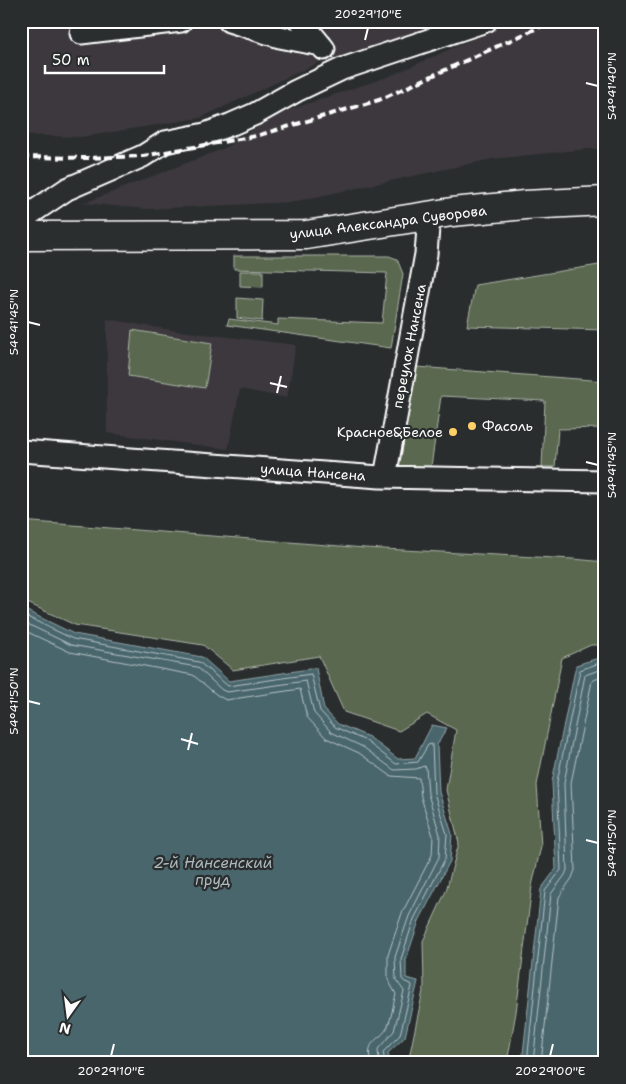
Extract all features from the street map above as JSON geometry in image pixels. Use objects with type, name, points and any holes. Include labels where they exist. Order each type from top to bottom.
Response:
[{"type":"main road","name":"улица Александра Суворова","points":[[21,236],[306,235],[429,215],[526,205],[605,201]]},
{"type":"street","points":[[81,33],[118,25],[181,21]]},
{"type":"street","points":[[229,21],[280,37],[321,46]]},
{"type":"street","points":[[301,21],[342,69]]},
{"type":"street","points":[[21,220],[67,189],[142,156],[165,142],[205,134],[232,124],[342,69],[486,21]]},
{"type":"street","points":[[256,45],[280,37]]},
{"type":"street","name":"переулок Нансена","points":[[385,477],[426,254],[429,215]]},
{"type":"street","name":"улица Нансена","points":[[21,451],[385,477],[605,481]]},
{"type":"shaded area","points":[[21,21],[456,21],[352,57],[324,60],[200,118],[81,137],[21,135]]},
{"type":"shaded area","points":[[513,21],[605,21],[605,149],[586,149],[492,159],[292,202],[146,209],[84,203],[225,148],[277,114],[390,76]]},
{"type":"shaded area","points":[[107,319],[171,330],[296,345],[287,398],[240,389],[228,449],[107,433]]},
{"type":"green space","points":[[234,256],[389,256],[397,259],[403,274],[391,348],[227,325],[229,319],[278,325],[278,319],[382,323],[387,273],[234,269]]},
{"type":"green space","points":[[605,264],[605,330],[467,326],[475,285]]},
{"type":"green space","points":[[240,271],[263,271],[263,287],[240,286]]},
{"type":"green space","points":[[237,298],[263,300],[262,321],[237,318]]},
{"type":"green space","points":[[132,330],[212,343],[205,388],[128,376]]},
{"type":"green space","points":[[417,367],[605,381],[605,428],[558,429],[555,467],[542,467],[545,401],[441,396],[431,467],[399,467]]},
{"type":"green space","points":[[21,521],[365,548],[605,562],[605,645],[591,645],[562,658],[537,785],[541,846],[532,886],[516,1012],[507,1063],[408,1063],[424,986],[423,941],[446,891],[459,843],[446,790],[456,730],[427,714],[399,731],[344,712],[319,656],[233,670],[203,645],[75,625],[21,600]]},
{"type":"water","name":"2-й Нансенский пруд","points":[[21,608],[74,634],[202,657],[229,681],[316,668],[324,709],[338,724],[369,737],[398,759],[415,758],[432,725],[447,728],[437,745],[439,792],[452,834],[450,861],[419,921],[406,960],[406,978],[418,981],[405,1037],[388,1053],[390,1063],[21,1063]]},
{"type":"water","points":[[605,656],[605,1063],[522,1063],[541,889],[556,869],[552,782],[576,665]]},
{"type":"railway","points":[[21,157],[88,158],[143,156],[256,136],[379,100],[553,21]]},
{"type":"place","name":"Фасоль","points":[[472,426]]},
{"type":"place","name":"Красное&Белое","points":[[453,432]]}]
